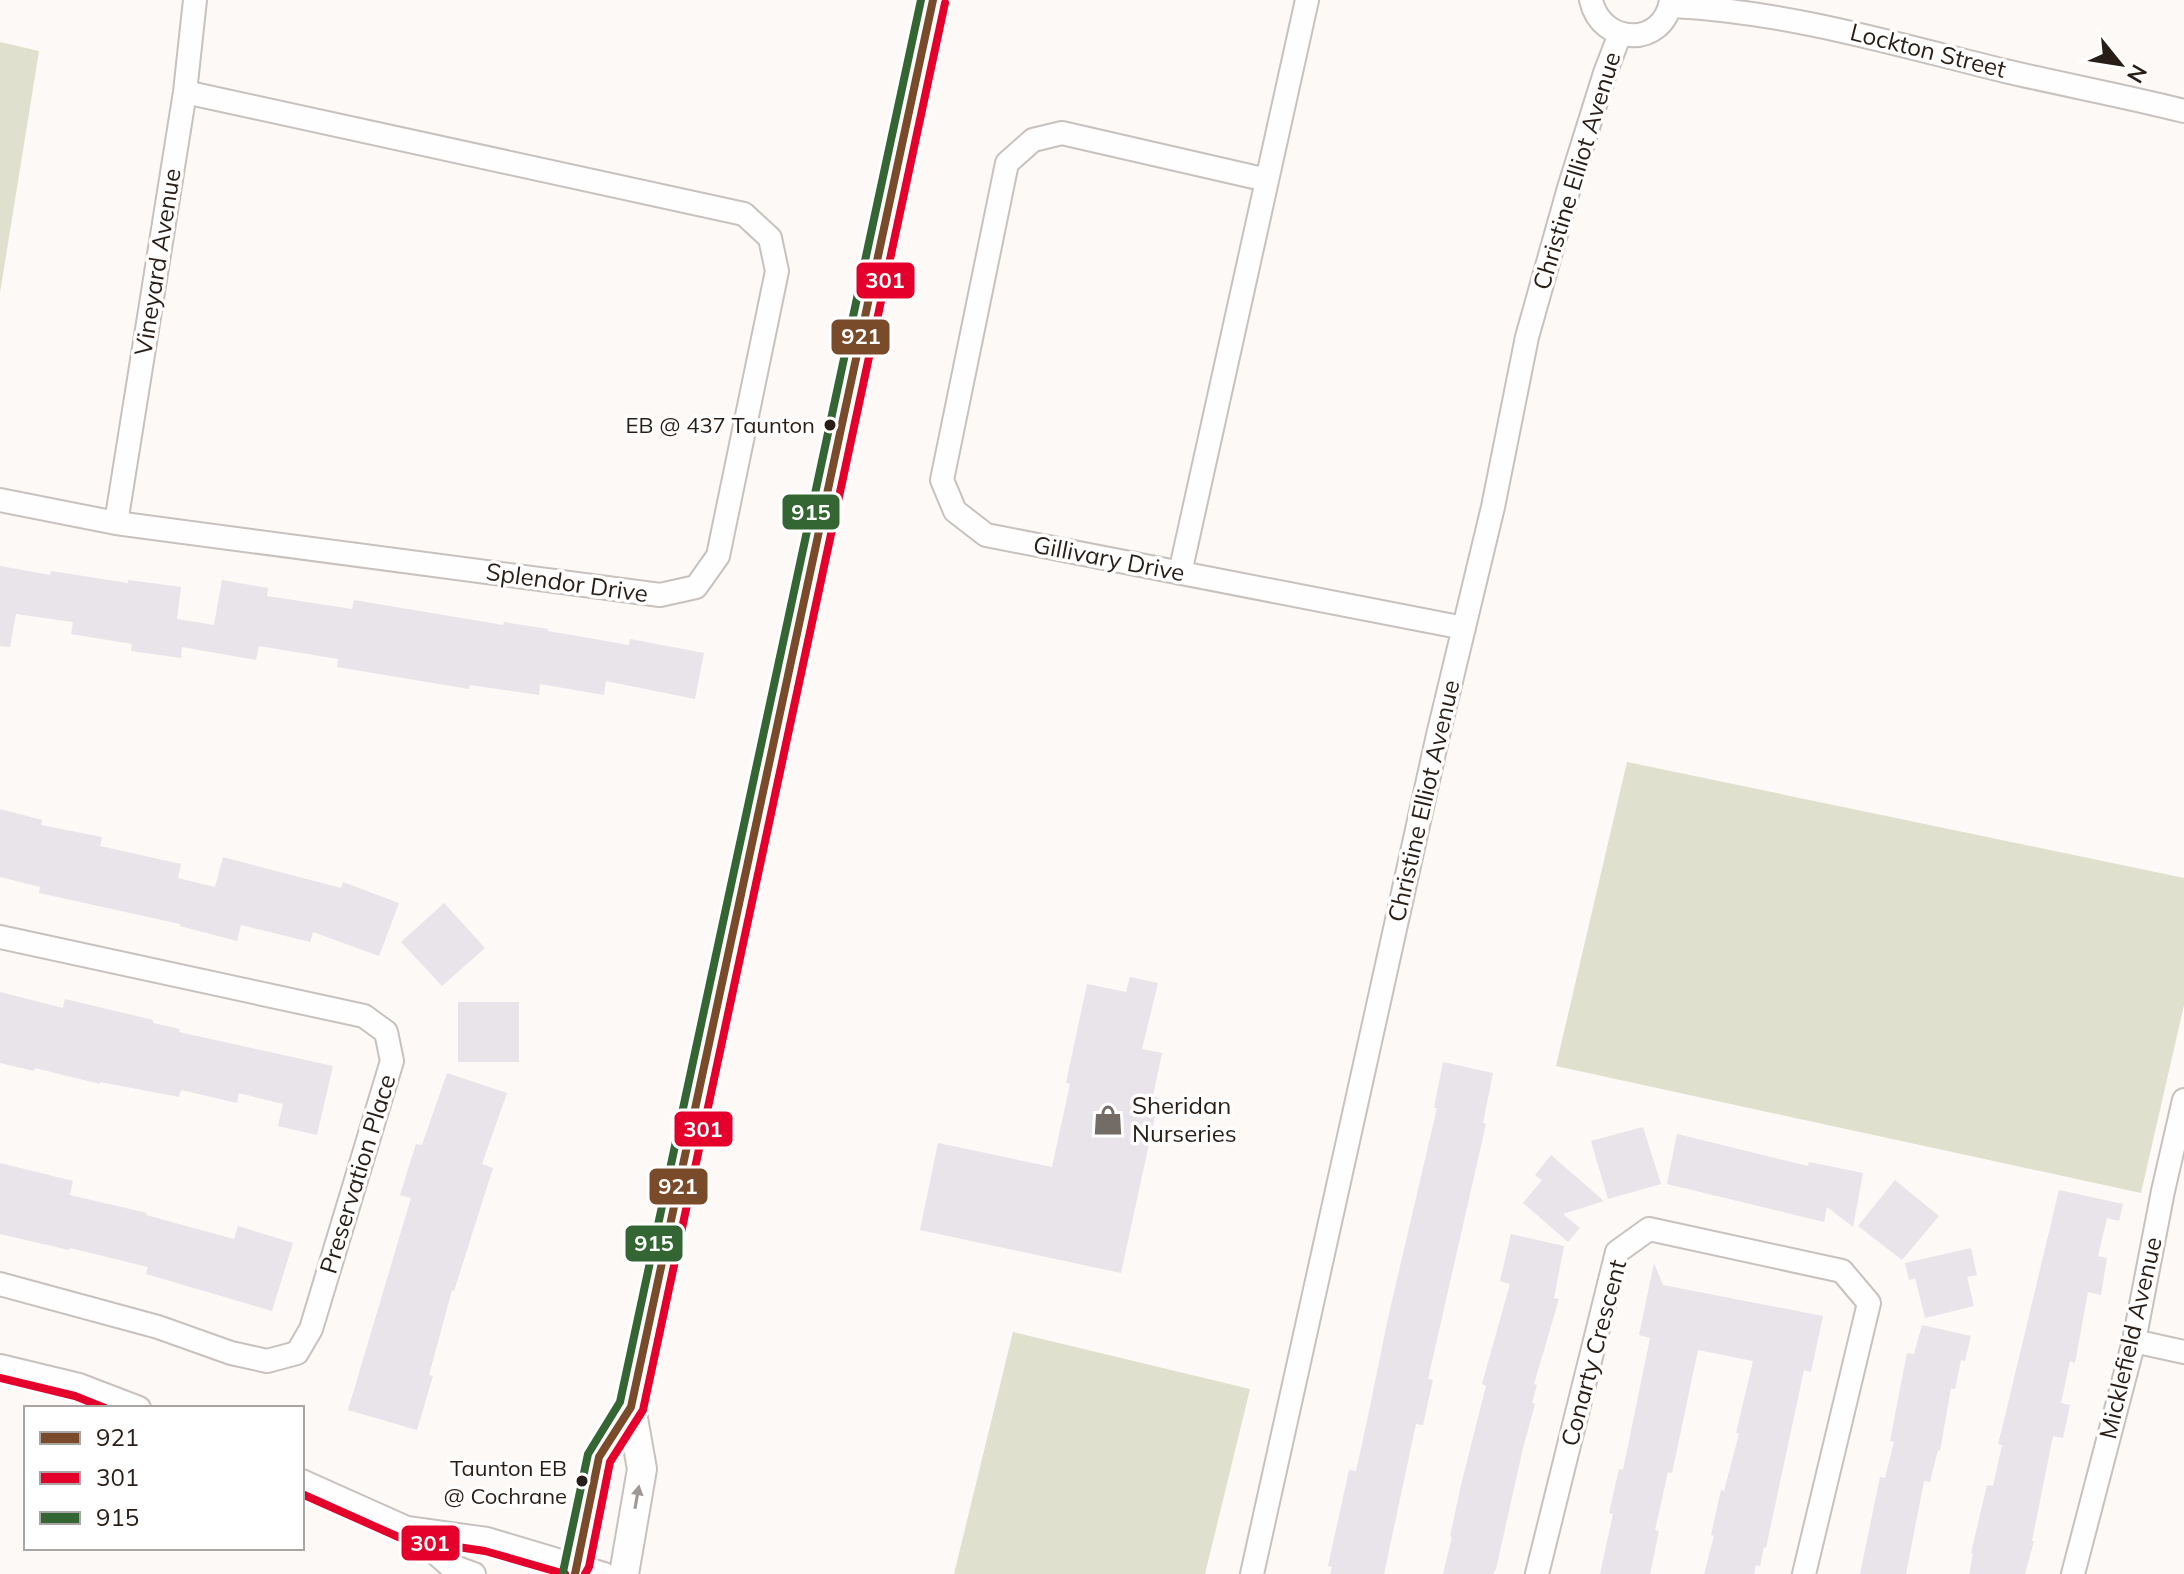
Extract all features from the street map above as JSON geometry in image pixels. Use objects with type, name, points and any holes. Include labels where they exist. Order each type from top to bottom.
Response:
[{"type":"main road","points":[[576,1569],[599,1457],[631,1407],[933,0]]},
{"type":"main road","points":[[624,1574],[642,1469],[631,1407]]},
{"type":"street","name":"Vineyard Avenue","points":[[116,523],[185,92],[195,0]]},
{"type":"street","points":[[1180,573],[1307,0]]},
{"type":"street","points":[[1591,0],[1598,19],[1606,27],[1620,34],[1637,36],[1657,27],[1671,3]]},
{"type":"street","name":"Lockton Street","points":[[1671,3],[1858,33],[2184,111]]},
{"type":"street","name":"Christine Elliot Avenue","points":[[1252,1574],[1373,1027],[1493,507],[1527,337],[1569,188],[1620,34]]},
{"type":"street","name":"Splendor Drive","points":[[0,500],[116,523],[660,595],[696,587],[718,556],[777,271],[770,238],[744,214],[185,92]]},
{"type":"street","name":"Gillivary Drive","points":[[1267,180],[1062,133],[1033,140],[1007,163],[942,480],[955,511],[986,535],[1464,628]]},
{"type":"street","name":"Preservation Place","points":[[0,937],[364,1016],[386,1032],[392,1061],[311,1329],[297,1353],[267,1361],[231,1353],[158,1327],[0,1284]]},
{"type":"street","name":"Micklefield Avenue","points":[[2073,1574],[2134,1341],[2184,1100]]},
{"type":"street","name":"Conarty Crescent","points":[[1537,1574],[1617,1252],[1649,1229],[1842,1271],[1869,1303],[1804,1574]]},
{"type":"street","points":[[2134,1341],[2184,1352]]},
{"type":"street","points":[[1,1371],[79,1385],[134,1406]]},
{"type":"street","points":[[304,1482],[407,1528],[487,1539],[576,1569],[604,1574]]},
{"type":"street","points":[[407,1528],[449,1565],[474,1574]]},
{"type":"green space","points":[[0,42],[39,51],[0,293]]},
{"type":"green space","points":[[1627,762],[2184,878],[2184,1005],[2141,1193],[1556,1066]]},
{"type":"green space","points":[[1013,1332],[1250,1389],[1205,1574],[954,1574]]},
{"type":"building","points":[[0,566],[50,575],[51,571],[128,583],[128,580],[181,587],[177,619],[214,625],[222,580],[268,588],[267,596],[352,609],[354,600],[503,625],[504,622],[548,629],[629,645],[630,639],[704,653],[695,699],[606,681],[604,695],[540,684],[539,695],[470,685],[469,689],[337,667],[338,659],[259,646],[256,660],[182,647],[181,658],[131,651],[132,644],[71,634],[73,622],[16,614],[10,647],[0,646]]},
{"type":"building","points":[[0,809],[42,820],[41,825],[102,837],[100,846],[181,864],[178,878],[215,887],[223,857],[341,888],[343,882],[399,903],[379,956],[313,932],[310,942],[241,925],[237,941],[180,924],[39,893],[40,887],[0,877]]},
{"type":"building","points":[[444,903],[485,948],[442,986],[401,942]]},
{"type":"building","name":"Sheridan Nurseries","points":[[1130,977],[1158,983],[1142,1049],[1162,1053],[1153,1096],[1159,1098],[1121,1273],[920,1230],[938,1143],[1052,1167],[1087,984],[1126,992]]},
{"type":"building","points":[[0,992],[63,1008],[65,999],[153,1020],[153,1023],[180,1029],[179,1032],[333,1066],[317,1135],[278,1126],[283,1104],[239,1093],[237,1103],[181,1090],[179,1097],[0,1063]]},
{"type":"building","points":[[458,1002],[519,1002],[519,1062],[458,1062]]},
{"type":"building","points":[[1443,1062],[1493,1073],[1483,1123],[1486,1124],[1428,1379],[1433,1380],[1423,1425],[1416,1424],[1384,1574],[1330,1574],[1332,1567],[1328,1566],[1349,1470],[1356,1471],[1437,1108],[1434,1108]]},
{"type":"building","points":[[447,1073],[507,1093],[482,1164],[493,1168],[452,1290],[429,1375],[433,1376],[417,1430],[348,1410],[411,1198],[400,1195],[416,1144],[422,1145]]},
{"type":"building","points":[[1643,1127],[1661,1184],[1608,1199],[1591,1141]]},
{"type":"building","points":[[1677,1134],[1808,1166],[1809,1162],[1863,1173],[1853,1227],[1827,1207],[1824,1222],[1667,1184]]},
{"type":"building","points":[[1551,1155],[1604,1201],[1563,1214],[1580,1228],[1568,1242],[1523,1203],[1542,1180],[1535,1175]]},
{"type":"building","points":[[0,1163],[73,1181],[70,1195],[147,1213],[234,1239],[238,1226],[293,1243],[272,1311],[146,1274],[148,1267],[0,1234]]},
{"type":"building","points":[[1895,1180],[1939,1216],[1902,1260],[1858,1226]]},
{"type":"building","points":[[2059,1190],[2123,1204],[2119,1221],[2107,1218],[2098,1256],[2107,1258],[2101,1295],[2088,1292],[2075,1363],[2070,1361],[2061,1403],[2070,1405],[2063,1438],[2053,1436],[2025,1574],[1969,1574],[1987,1485],[1993,1486],[2002,1445],[1998,1444]]},
{"type":"building","points":[[1511,1234],[1564,1246],[1554,1298],[1559,1299],[1534,1384],[1537,1385],[1532,1403],[1535,1404],[1496,1569],[1493,1574],[1443,1574],[1486,1386],[1482,1384],[1510,1284],[1500,1281]]},
{"type":"building","points":[[1971,1248],[1977,1275],[1967,1277],[1974,1306],[1925,1318],[1915,1278],[1909,1280],[1905,1263]]},
{"type":"building","points":[[1654,1263],[1663,1285],[1823,1316],[1811,1372],[1804,1370],[1766,1548],[1754,1574],[1704,1574],[1721,1490],[1724,1491],[1739,1434],[1736,1433],[1753,1361],[1698,1350],[1672,1473],[1668,1472],[1655,1530],[1659,1531],[1650,1574],[1600,1574],[1613,1514],[1609,1513],[1619,1469],[1623,1470],[1650,1338],[1639,1335]]},
{"type":"building","points":[[1922,1325],[1971,1336],[1965,1361],[1961,1360],[1955,1389],[1951,1388],[1940,1451],[1930,1482],[1924,1481],[1906,1574],[1860,1574],[1880,1477],[1885,1478],[1894,1442],[1890,1441],[1907,1353],[1914,1354]]},
{"type":"transit line","name":"915","points":[[563,1572],[588,1454],[620,1402],[921,0]]},
{"type":"transit line","name":"921","points":[[575,1574],[599,1457],[631,1407],[933,0]]},
{"type":"transit line","name":"301","points":[[585,1574],[610,1462],[643,1410],[945,3]]},
{"type":"transit line","name":"301","points":[[0,1378],[75,1396],[100,1406]]},
{"type":"transit line","name":"301","points":[[304,1495],[403,1539],[485,1551],[565,1574]]},
{"type":"place","name":"EB @ 437 Taunton","points":[[830,425]]},
{"type":"place","name":"Sheridan Nurseries","points":[[1108,1120]]},
{"type":"place","name":"Taunton EB @ Cochrane","points":[[582,1481]]}]
